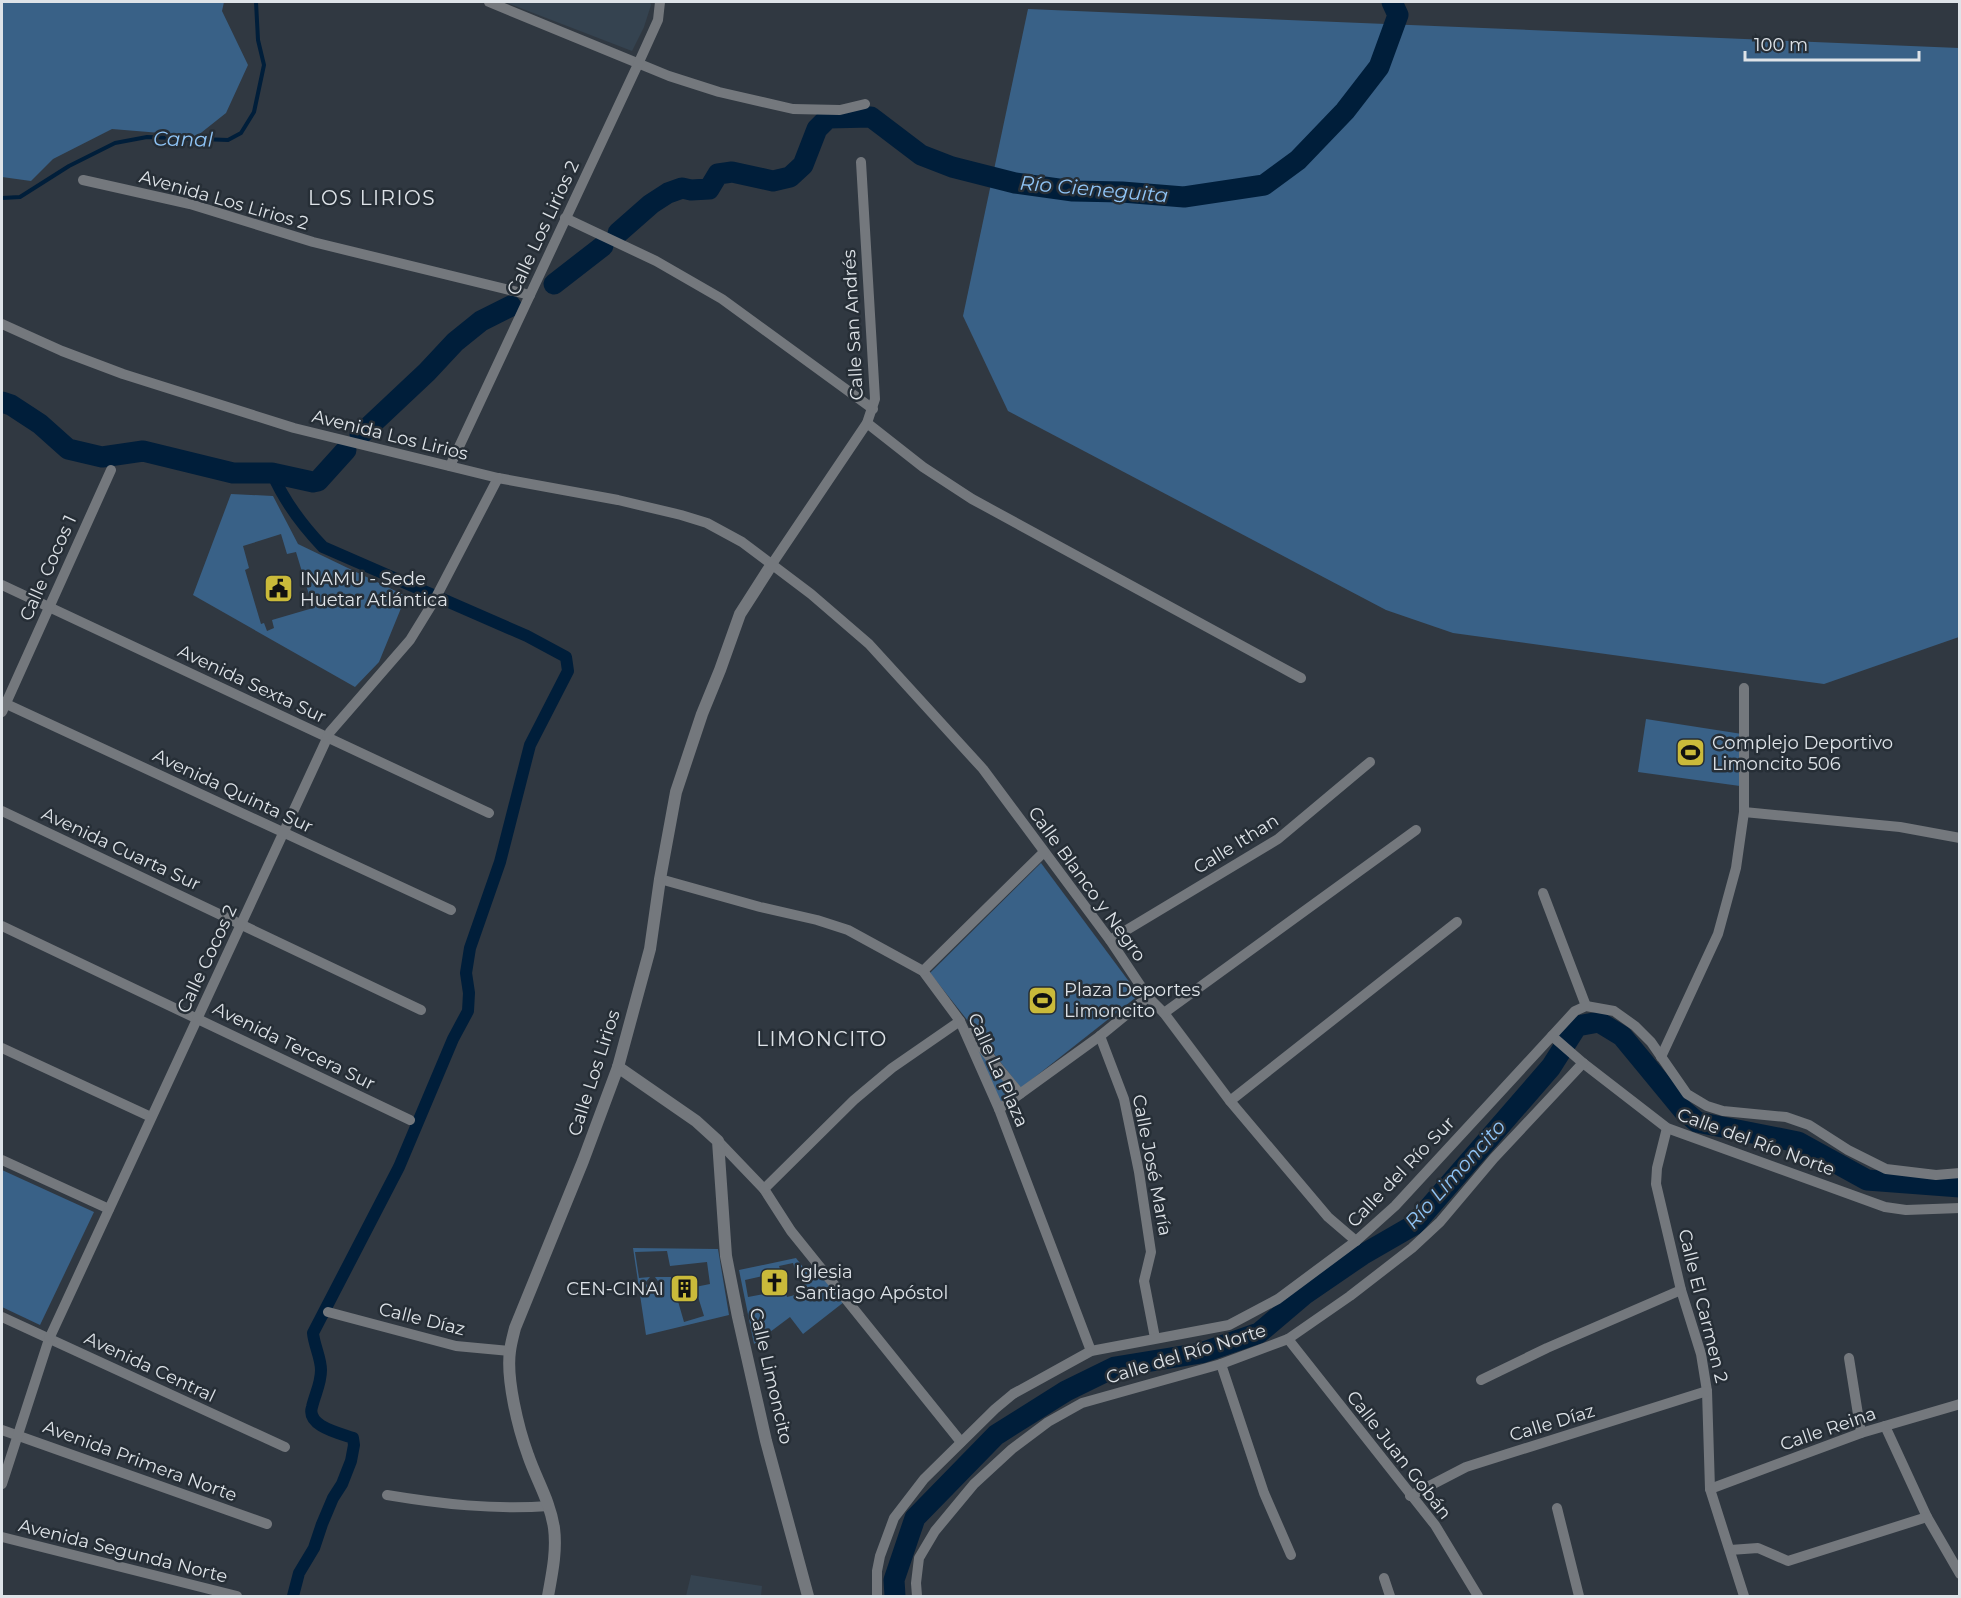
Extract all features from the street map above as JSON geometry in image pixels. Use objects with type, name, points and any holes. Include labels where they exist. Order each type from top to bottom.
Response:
[{"type":"street","points":[[489,2],[669,76],[719,92],[793,109],[840,110],[865,104]]},
{"type":"street","name":"Calle Los Lirios 2","points":[[450,466],[639,62],[658,20],[660,2]]},
{"type":"street","name":"Calle San Andrés","points":[[772,564],[867,423],[873,409],[875,399],[861,162]]},
{"type":"street","name":"Avenida Los Lirios 2","points":[[83,180],[189,204],[312,242],[530,295]]},
{"type":"street","points":[[565,218],[656,261],[722,299],[873,409]]},
{"type":"street","name":"Avenida Los Lirios","points":[[2,324],[62,351],[123,374],[294,428],[498,478],[618,500],[707,523],[741,542],[772,564]]},
{"type":"street","points":[[867,423],[923,467],[972,498],[1301,678]]},
{"type":"street","name":"Calle Cocos 1","points":[[3,706],[111,470]]},
{"type":"street","name":"Calle Cocos 2","points":[[2,1484],[49,1339],[327,738],[359,696],[410,640],[434,602],[498,478]]},
{"type":"street","name":"Calle Blanco y Negro","points":[[772,564],[811,594],[868,644],[982,769],[1110,940],[1148,997],[1164,1013],[1230,1101],[1328,1217],[1356,1241]]},
{"type":"street","name":"Calle Los Lirios","points":[[548,1596],[555,1554],[554,1528],[549,1506],[528,1456],[519,1427],[509,1372],[510,1351],[515,1328],[583,1161],[618,1067],[650,949],[676,792],[702,714],[740,614],[772,564]]},
{"type":"street","name":"Avenida Sexta Sur","points":[[2,585],[489,813]]},
{"type":"street","points":[[1661,1057],[1718,934],[1736,868],[1744,812],[1744,688]]},
{"type":"street","name":"Avenida Quinta Sur","points":[[3,706],[451,910]]},
{"type":"street","name":"Calle Ithan","points":[[1110,940],[1278,839],[1370,762]]},
{"type":"street","name":"Avenida Cuarta Sur","points":[[2,811],[421,1010]]},
{"type":"street","points":[[1744,812],[1900,827],[1959,838]]},
{"type":"street","points":[[1164,1013],[1416,830]]},
{"type":"street","points":[[923,971],[1044,852]]},
{"type":"street","name":"Calle La Plaza","points":[[660,879],[848,930],[923,971],[960,1021],[999,1109],[1091,1351]]},
{"type":"street","points":[[1543,893],[1586,1006],[1614,1011],[1635,1026],[1652,1042],[1687,1094],[1707,1106],[1723,1111],[1786,1117],[1809,1125],[1848,1150],[1886,1169],[1936,1175],[1959,1173]]},
{"type":"street","points":[[1230,1101],[1457,922]]},
{"type":"street","name":"Avenida Tercera Sur","points":[[2,926],[410,1120]]},
{"type":"street","points":[[999,1109],[1100,1036],[1148,997]]},
{"type":"street","name":"Calle del Río Sur","points":[[877,1596],[877,1571],[880,1556],[894,1518],[924,1479],[1013,1394],[1091,1351],[1229,1325],[1278,1299],[1356,1241],[1395,1206],[1575,1011],[1586,1006]]},
{"type":"street","points":[[764,1189],[854,1100],[892,1068],[960,1021],[1020,1094]]},
{"type":"street","name":"Calle José María","points":[[1100,1036],[1124,1099],[1139,1172],[1151,1252],[1144,1281],[1155,1338]]},
{"type":"street","points":[[1552,1036],[1583,1063]]},
{"type":"street","points":[[2,1048],[151,1117]]},
{"type":"street","name":"Calle del Río Norte","points":[[917,1596],[919,1558],[935,1531],[974,1484],[1012,1449],[1048,1422],[1082,1403],[1221,1364],[1288,1339],[1350,1296],[1440,1222],[1492,1161],[1583,1063],[1667,1128],[1885,1207],[1906,1210],[1959,1208]]},
{"type":"street","points":[[618,1067],[696,1121],[764,1189],[791,1231],[961,1442]]},
{"type":"street","name":"Calle El Carmen 2","points":[[1667,1128],[1657,1168],[1656,1184],[1682,1290],[1701,1354],[1707,1391],[1710,1490],[1744,1596]]},
{"type":"street","name":"Calle Limoncito","points":[[718,1141],[726,1256],[738,1317],[766,1441],[808,1596]]},
{"type":"street","points":[[2,1160],[109,1209]]},
{"type":"street","points":[[1481,1380],[1547,1348],[1682,1290]]},
{"type":"street","name":"Calle Díaz","points":[[328,1312],[456,1346],[510,1351]]},
{"type":"street","name":"Avenida Central","points":[[2,1317],[285,1447]]},
{"type":"street","name":"Calle Juan Gobán","points":[[1288,1339],[1435,1525],[1478,1596]]},
{"type":"street","points":[[1849,1358],[1861,1433]]},
{"type":"street","points":[[1221,1364],[1264,1493],[1291,1555]]},
{"type":"street","name":"Calle Díaz","points":[[1410,1496],[1466,1467],[1707,1391]]},
{"type":"street","name":"Calle Reina","points":[[1710,1490],[1861,1433],[1959,1404]]},
{"type":"street","points":[[1885,1426],[1927,1517],[1959,1574]]},
{"type":"street","name":"Avenida Primera Norte","points":[[2,1430],[267,1524]]},
{"type":"street","points":[[387,1495],[456,1506],[523,1508],[549,1506]]},
{"type":"street","points":[[1557,1508],[1579,1596]]},
{"type":"street","points":[[1730,1550],[1758,1548],[1788,1561],[1927,1517]]},
{"type":"street","name":"Avenida Segunda Norte","points":[[2,1537],[237,1596]]},
{"type":"street","points":[[1384,1578],[1390,1596]]},
{"type":"shaded area","points":[[2,2],[224,2],[222,11],[248,65],[226,113],[197,136],[112,129],[53,159],[31,181],[2,177]]},
{"type":"shaded area","points":[[505,2],[650,2],[651,5],[644,27],[632,51]]},
{"type":"shaded area","points":[[1028,9],[1959,48],[1959,637],[1824,684],[1453,633],[1386,610],[1008,411],[963,316]]},
{"type":"shaded area","points":[[231,494],[273,496],[298,544],[406,596],[379,662],[355,687],[193,595]],"holes":[[[281,534],[287,554],[296,552],[313,608],[272,620],[274,628],[267,631],[264,623],[261,624],[245,570],[249,568],[243,546]]]},
{"type":"shaded area","name":"Complejo Deportivo Limoncito 506","points":[[1646,719],[1742,734],[1740,786],[1638,772]]},
{"type":"shaded area","points":[[1041,863],[1139,995],[1021,1088],[930,973]]},
{"type":"shaded area","points":[[970,1039],[1014,1092],[1000,1103]]},
{"type":"shaded area","points":[[2,1170],[94,1212],[40,1325],[2,1307]]},
{"type":"shaded area","points":[[633,1248],[718,1249],[729,1315],[646,1335]],"holes":[[[667,1251],[670,1266],[707,1262],[710,1284],[695,1287],[704,1316],[684,1322],[671,1277],[655,1277],[660,1284],[652,1290],[645,1283],[650,1277],[639,1278],[635,1252]]]},
{"type":"shaded area","points":[[796,1258],[809,1275],[818,1269],[844,1302],[803,1334],[790,1317],[754,1344],[739,1270]],"holes":[[[793,1263],[795,1269],[800,1269],[803,1284],[797,1286],[799,1294],[787,1297],[785,1290],[748,1297],[745,1280],[781,1272],[779,1266]]]},
{"type":"shaded area","points":[[691,1575],[762,1586],[761,1596],[686,1596]]},
{"type":"waterway","name":"Canal","points":[[2,198],[20,197],[69,166],[115,143],[147,137],[228,140],[241,133],[254,112],[264,65],[258,40],[256,2]]},
{"type":"waterway","name":"Río Cieneguita","points":[[618,233],[651,204],[668,193],[682,188],[709,189],[718,174],[732,172],[773,181],[790,177],[803,165],[817,129],[828,118],[871,117],[921,155],[952,167],[1015,183],[1073,191],[1184,197],[1264,185],[1298,160],[1345,111],[1379,67],[1398,15],[1392,2]]},
{"type":"waterway","name":"Río Cieneguita","points":[[554,284],[603,246]]},
{"type":"waterway","name":"Río Cieneguita","points":[[360,435],[427,372],[455,342],[481,321],[511,306]]},
{"type":"waterway","name":"Río Cieneguita","points":[[2,402],[11,405],[40,424],[68,449],[102,457],[143,451],[233,473],[272,473],[313,482],[318,481],[346,450]]},
{"type":"waterway","points":[[272,473],[294,512],[323,547],[527,636],[566,657],[568,671],[530,745],[500,862],[470,948],[466,973],[469,993],[468,1011],[453,1039],[399,1167],[313,1333],[321,1370],[311,1414],[325,1428],[353,1438],[354,1445],[351,1461],[342,1484],[333,1498],[314,1548],[299,1573],[293,1596]]},
{"type":"waterway","name":"Río Limoncito","points":[[895,1596],[894,1580],[915,1518],[996,1435],[1066,1391],[1115,1367],[1201,1353],[1259,1333],[1305,1294],[1362,1255],[1414,1225],[1551,1067],[1577,1026],[1599,1022],[1622,1036],[1683,1110],[1697,1122],[1798,1142],[1867,1180],[1960,1187]]},
{"type":"place","name":"INAMU - Sede Huetar Atlántica","points":[[279,589]]},
{"type":"place","name":"Complejo Deportivo Limoncito 506","points":[[1691,753]]},
{"type":"place","name":"Plaza Deportes Limoncito","points":[[1043,1000]]},
{"type":"place","name":"Iglesia Santiago Apóstol","points":[[774,1282]]},
{"type":"place","name":"CEN-CINAI","points":[[685,1289]]},
{"type":"district","name":"LOS LIRIOS","points":[[372,198]]},
{"type":"district","name":"LIMONCITO","points":[[822,1039]]}]
